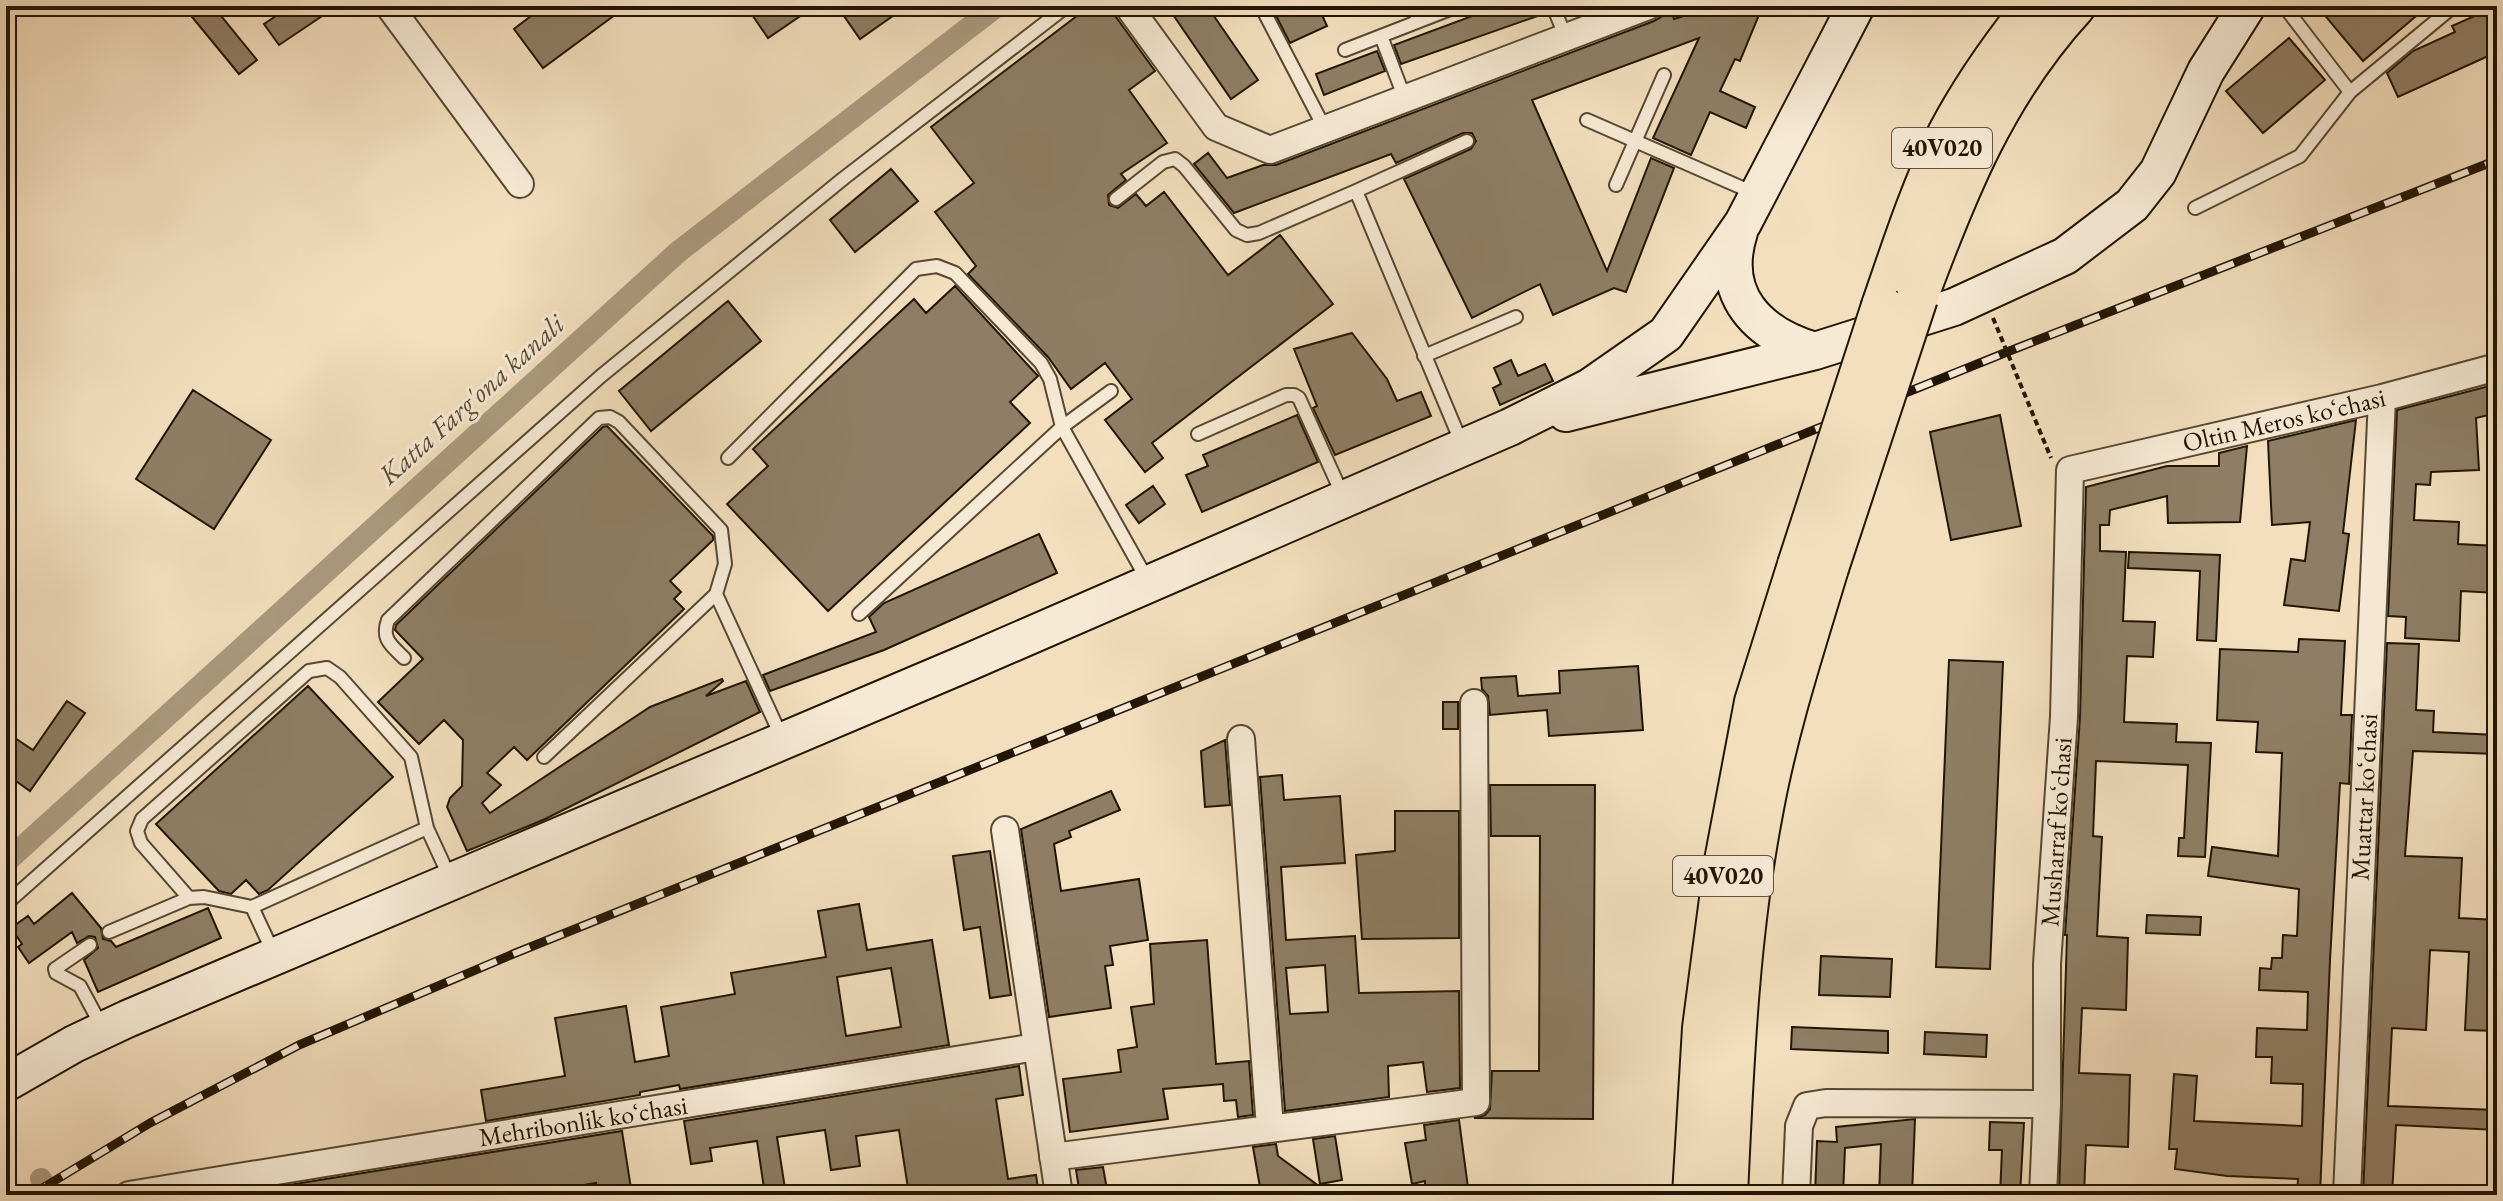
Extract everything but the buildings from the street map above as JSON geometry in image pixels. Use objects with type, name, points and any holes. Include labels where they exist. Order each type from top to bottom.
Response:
[{"type":"main road","name":"40V020","points":[[1693,1195],[1703,1028],[1725,861],[1755,702],[1813,567],[1900,302],[1914,215],[1948,133],[1994,57],[2034,6]]},
{"type":"main road","name":"40V020","points":[[1900,302],[1997,113],[2046,37],[2075,6]]},
{"type":"main road","points":[[1510,427],[1815,351],[1954,307],[2065,256],[2132,205],[2158,172],[2206,71],[2247,6]]},
{"type":"main road","points":[[6,1083],[103,1030],[1149,584],[1510,427],[1590,387],[1666,334],[1750,208],[1851,10]]},
{"type":"main road","points":[[1750,208],[1732,263],[1744,304],[1757,321],[1775,335],[1815,351]]},
{"type":"main road","name":"40V020","points":[[1727,1195],[1734,1024],[1762,810],[1813,567]]},
{"type":"street","points":[[389,6],[520,184]]},
{"type":"street","points":[[1128,6],[1216,127],[1270,150],[1648,6]]},
{"type":"street","name":"Oltin Meros koʻchasi","points":[[2070,470],[2382,398],[2497,367]]},
{"type":"street","name":"Muattar koʻchasi","points":[[2347,1195],[2382,398]]},
{"type":"street","name":"Musharraf koʻchasi","points":[[2043,1195],[2047,1104],[2047,964],[2064,717],[2070,470]]},
{"type":"street","points":[[1053,1157],[1476,1102],[1474,703]]},
{"type":"street","points":[[1241,739],[1270,1128]]},
{"type":"street","points":[[1005,830],[1059,1195]]},
{"type":"street","name":"Mehribonlik koʻchasi","points":[[129,1195],[1036,1047]]},
{"type":"street","points":[[1796,1195],[1799,1126],[1807,1106],[1826,1103],[2047,1104]]},
{"type":"lane","points":[[6,904],[601,376],[844,178],[1067,6]]},
{"type":"lane","points":[[1261,6],[1325,129]]},
{"type":"lane","points":[[1412,6],[1419,21]]},
{"type":"lane","points":[[1345,50],[1458,6]]},
{"type":"lane","points":[[1553,6],[1566,38]]},
{"type":"lane","points":[[2284,6],[2350,92]]},
{"type":"lane","points":[[2195,208],[2300,156],[2350,92],[2454,6]]},
{"type":"lane","points":[[1381,36],[1405,99]]},
{"type":"lane","points":[[1616,185],[1664,75]]},
{"type":"lane","points":[[1587,120],[1636,141],[1750,208]]},
{"type":"lane","points":[[1116,199],[1163,162],[1175,159],[1236,230],[1247,235],[1259,233],[1467,141]]},
{"type":"lane","points":[[1356,191],[1463,447]]},
{"type":"lane","points":[[728,458],[916,269],[937,266],[955,273],[1041,363],[1050,379],[1062,427],[1149,584]]},
{"type":"lane","points":[[1424,356],[1516,317]]},
{"type":"lane","points":[[859,614],[1062,427],[1111,391]]},
{"type":"lane","points":[[1198,434],[1286,395],[1294,395],[1299,398],[1344,499]]},
{"type":"lane","points":[[404,658],[386,640],[384,631],[388,620],[599,418],[610,417],[619,422],[721,530],[725,564],[716,594],[544,757]]},
{"type":"lane","points":[[716,594],[783,741]]},
{"type":"lane","points":[[189,898],[141,843],[137,831],[142,819],[309,671],[327,668],[340,677],[411,757],[427,828],[451,881]]},
{"type":"lane","points":[[109,932],[189,898],[204,897],[252,907],[427,828]]},
{"type":"lane","points":[[252,907],[275,956]]},
{"type":"lane","points":[[90,945],[55,969],[56,973],[80,986],[103,1030]]},
{"type":"path","points":[[1983,294],[2056,469],[2070,470]]},
{"type":"waterway","name":"Katta Farg'ona kanali","points":[[6,862],[678,252],[997,6]]},
{"type":"waterway","name":"Katta Farg'ona kanali","points":[[41,1179],[51,1195]]},
{"type":"railway","points":[[31,1195],[150,1123],[299,1045],[513,954],[2007,352],[2497,160]]}]
